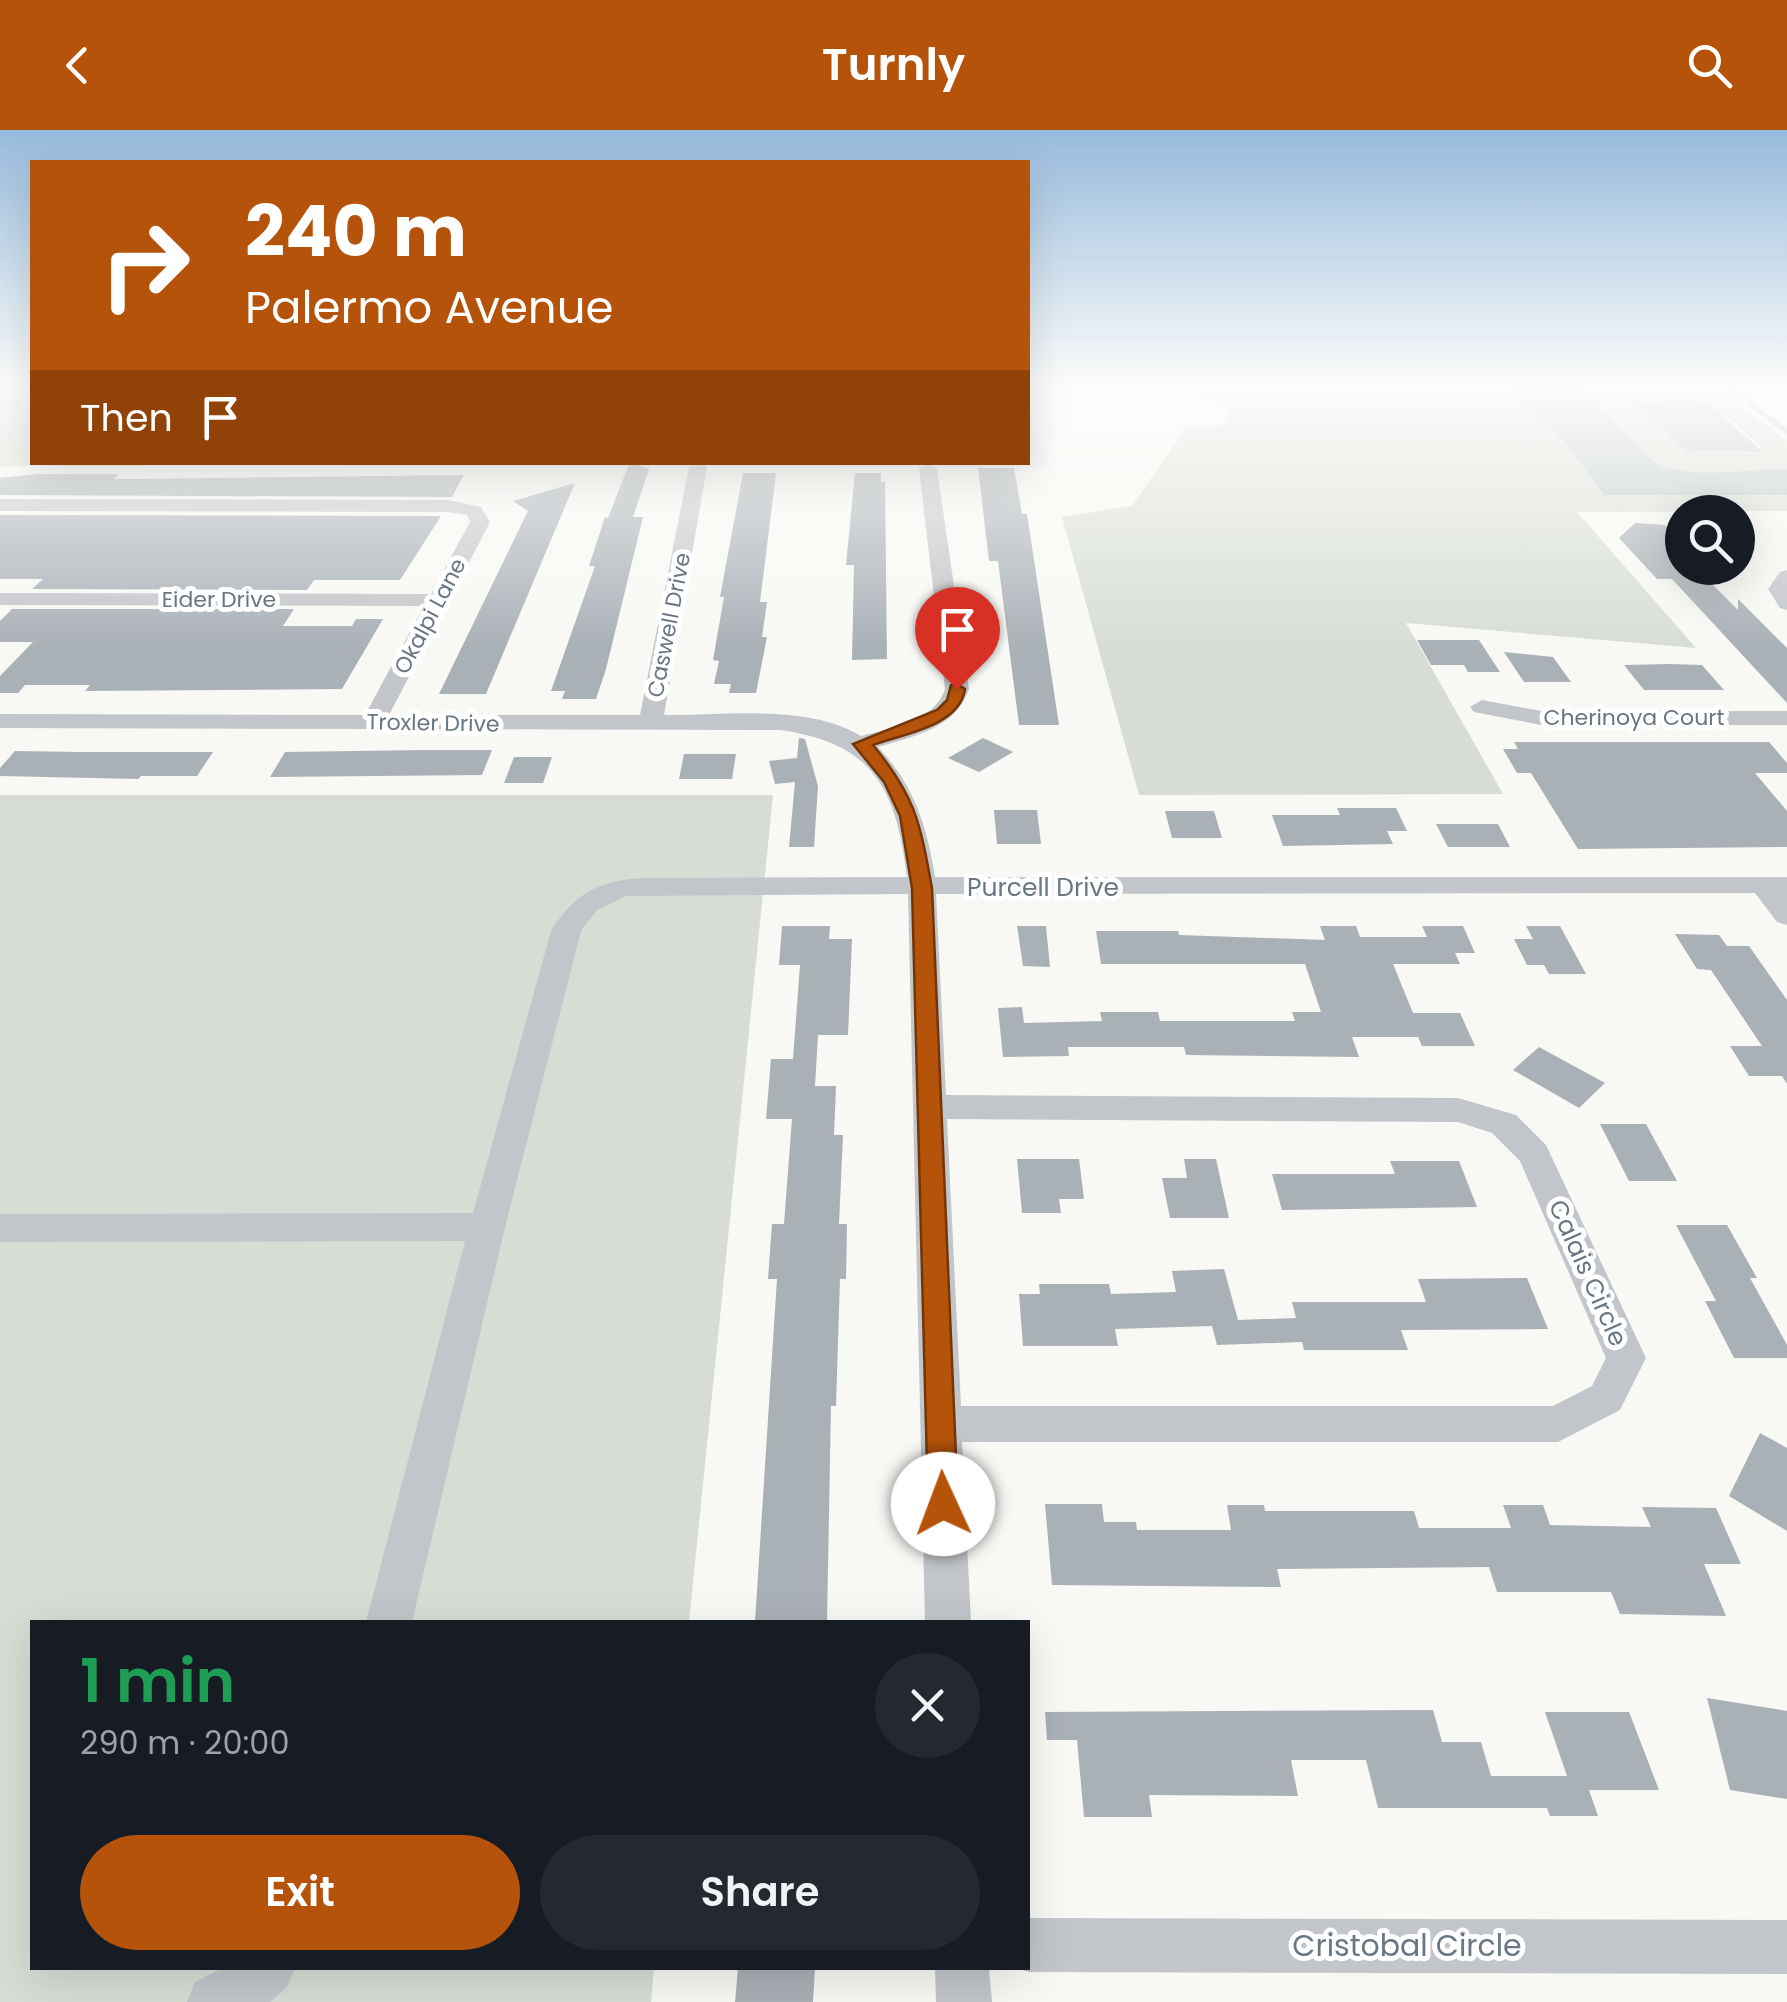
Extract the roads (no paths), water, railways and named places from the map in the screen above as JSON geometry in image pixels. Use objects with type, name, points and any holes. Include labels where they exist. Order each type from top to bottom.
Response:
[{"type":"street","name":"Caswell Drive","points":[[650,724],[697,473]]},
{"type":"street","points":[[929,473],[957,689],[955,702],[928,720],[862,744],[892,780],[909,816],[922,888],[948,1620]]},
{"type":"street","name":"Okalpi Lane","points":[[0,505],[448,506],[474,511],[480,522],[374,721]]},
{"type":"street","points":[[1787,576],[1778,588],[1787,604]]},
{"type":"street","name":"Eider Drive","points":[[0,599],[438,600]]},
{"type":"street","name":"Cherinoya Court","points":[[1482,707],[1541,718],[1787,718]]},
{"type":"street","name":"Troxler Drive","points":[[0,721],[802,724],[843,733],[862,744]]},
{"type":"street","points":[[1775,885],[1787,916]]},
{"type":"street","name":"Purcell Drive","points":[[389,1620],[566,931],[577,909],[594,896],[625,887],[1775,885]]},
{"type":"street","name":"Calais Circle","points":[[929,1107],[1458,1110],[1504,1124],[1534,1154],[1626,1358],[1606,1398],[1558,1424],[940,1424]]},
{"type":"street","points":[[0,1228],[487,1228]]},
{"type":"street","name":"Cristobal Circle","points":[[1030,1945],[1787,1947]]},
{"type":"street","points":[[215,2002],[250,1984],[266,1970]]},
{"type":"street","points":[[962,1970],[964,2002]]}]
